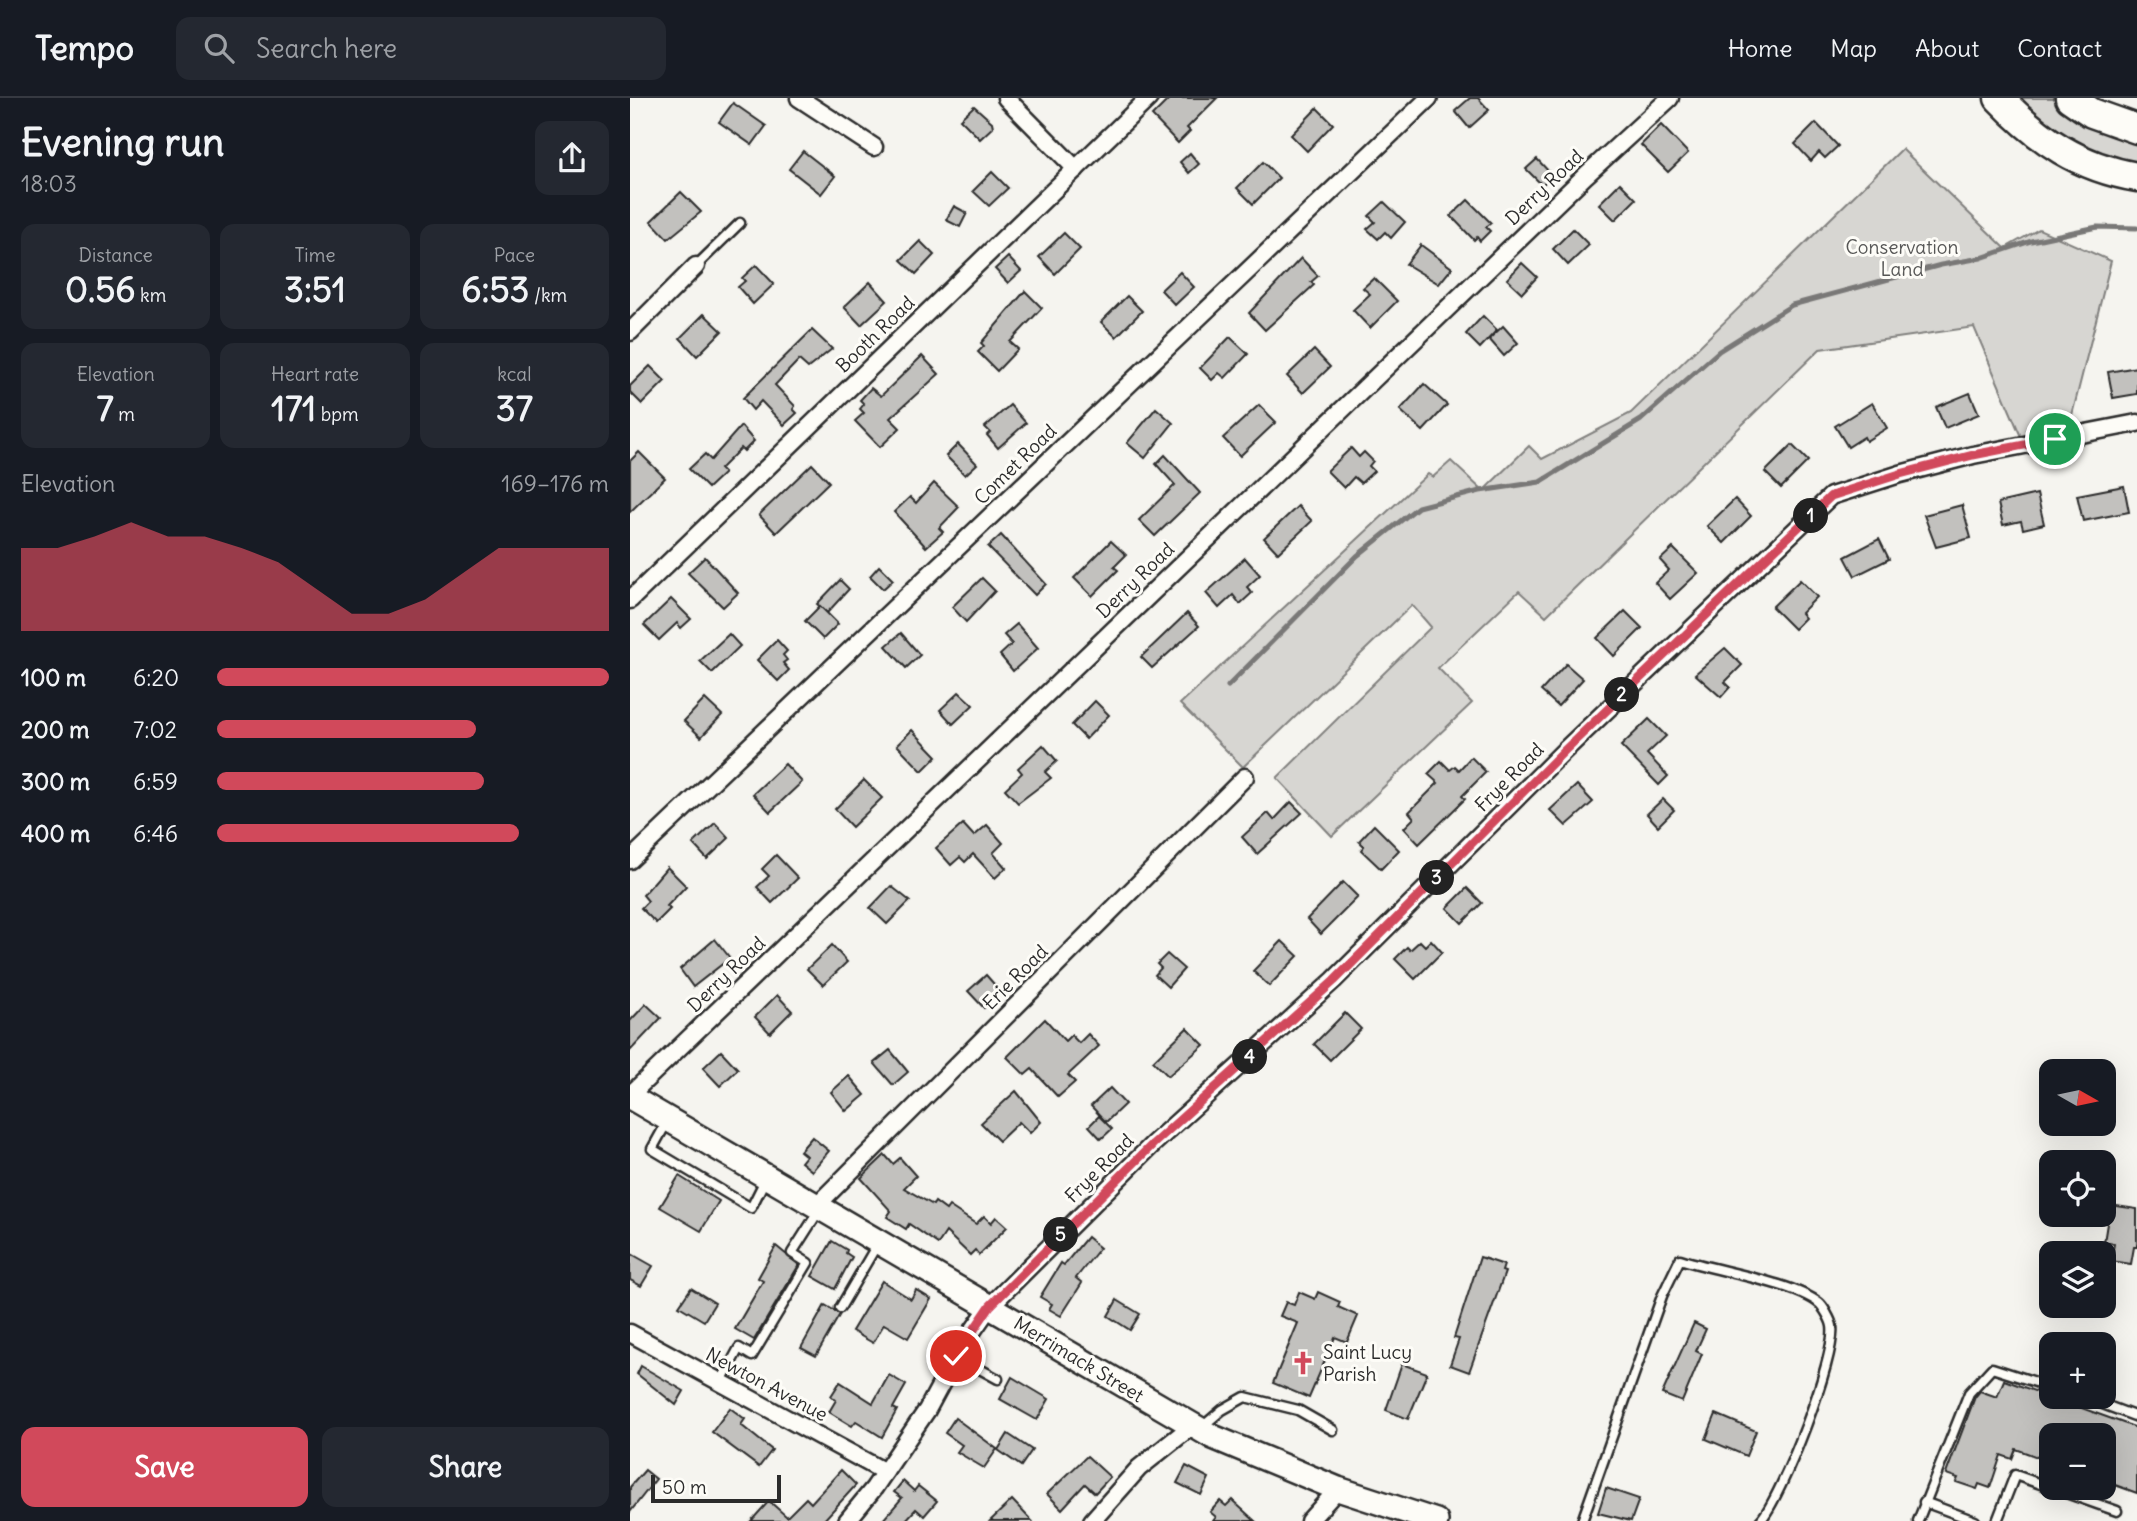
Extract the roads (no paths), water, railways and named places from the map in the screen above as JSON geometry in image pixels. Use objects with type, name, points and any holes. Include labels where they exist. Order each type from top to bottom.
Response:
[{"type":"highway","points":[[1999,98],[2028,128],[2054,148],[2082,162],[2137,177]]},
{"type":"highway","points":[[2070,98],[2092,113],[2137,129]]},
{"type":"main road","name":"Merrimack Street","points":[[630,1096],[817,1208],[1196,1427],[1338,1489],[1436,1521]]},
{"type":"street","points":[[799,98],[874,147]]},
{"type":"street","points":[[1006,98],[1076,169]]},
{"type":"street","name":"Booth Road","points":[[630,600],[1149,98]]},
{"type":"street","name":"Comet Road","points":[[630,860],[1429,98]]},
{"type":"street","name":"Derry Road","points":[[630,1096],[1586,175],[1671,98]]},
{"type":"street","points":[[630,332],[696,266]]},
{"type":"street","name":"Frye Road","points":[[847,1521],[885,1472],[927,1410],[956,1356],[990,1306],[1153,1144],[1334,981],[1565,750],[1831,496],[1973,455],[2137,423]]},
{"type":"street","name":"Erie Road","points":[[817,1208],[1245,777]]},
{"type":"street","name":"Newton Avenue","points":[[630,1333],[885,1472]]},
{"type":"street","points":[[1093,1521],[1139,1468],[1196,1427]]},
{"type":"street","points":[[1309,1521],[1338,1489]]},
{"type":"lane","points":[[696,266],[740,223]]},
{"type":"lane","points":[[668,1120],[652,1149],[751,1208],[766,1178]]},
{"type":"lane","points":[[720,1383],[739,1348],[752,1356],[808,1263],[792,1253],[817,1208]]},
{"type":"lane","points":[[840,1308],[878,1243]]},
{"type":"lane","points":[[1582,1521],[1662,1296],[1680,1259],[1787,1289],[1820,1303],[1832,1326],[1827,1361],[1792,1461],[1771,1510],[1760,1521]]},
{"type":"lane","points":[[956,1356],[998,1379]]},
{"type":"lane","points":[[1918,1521],[1969,1393],[1992,1368],[2039,1383]]},
{"type":"lane","points":[[1196,1427],[1245,1397],[1298,1410],[1333,1430]]},
{"type":"lane","points":[[2116,1409],[2137,1417]]},
{"type":"lane","points":[[1997,1521],[2015,1475],[2117,1511]]},
{"type":"lane","points":[[1924,1502],[1975,1521]]},
{"type":"waterway","points":[[1228,686],[1357,556],[1418,507],[1480,491],[1540,482],[1641,420],[1719,351],[1792,305],[1941,265],[1981,258],[2031,241],[2097,227],[2137,228]]},
{"type":"place","name":"Saint Lucy Parish","points":[[1303,1363]]},
{"type":"park label","name":"Conservation Land","points":[[1902,258]]}]
